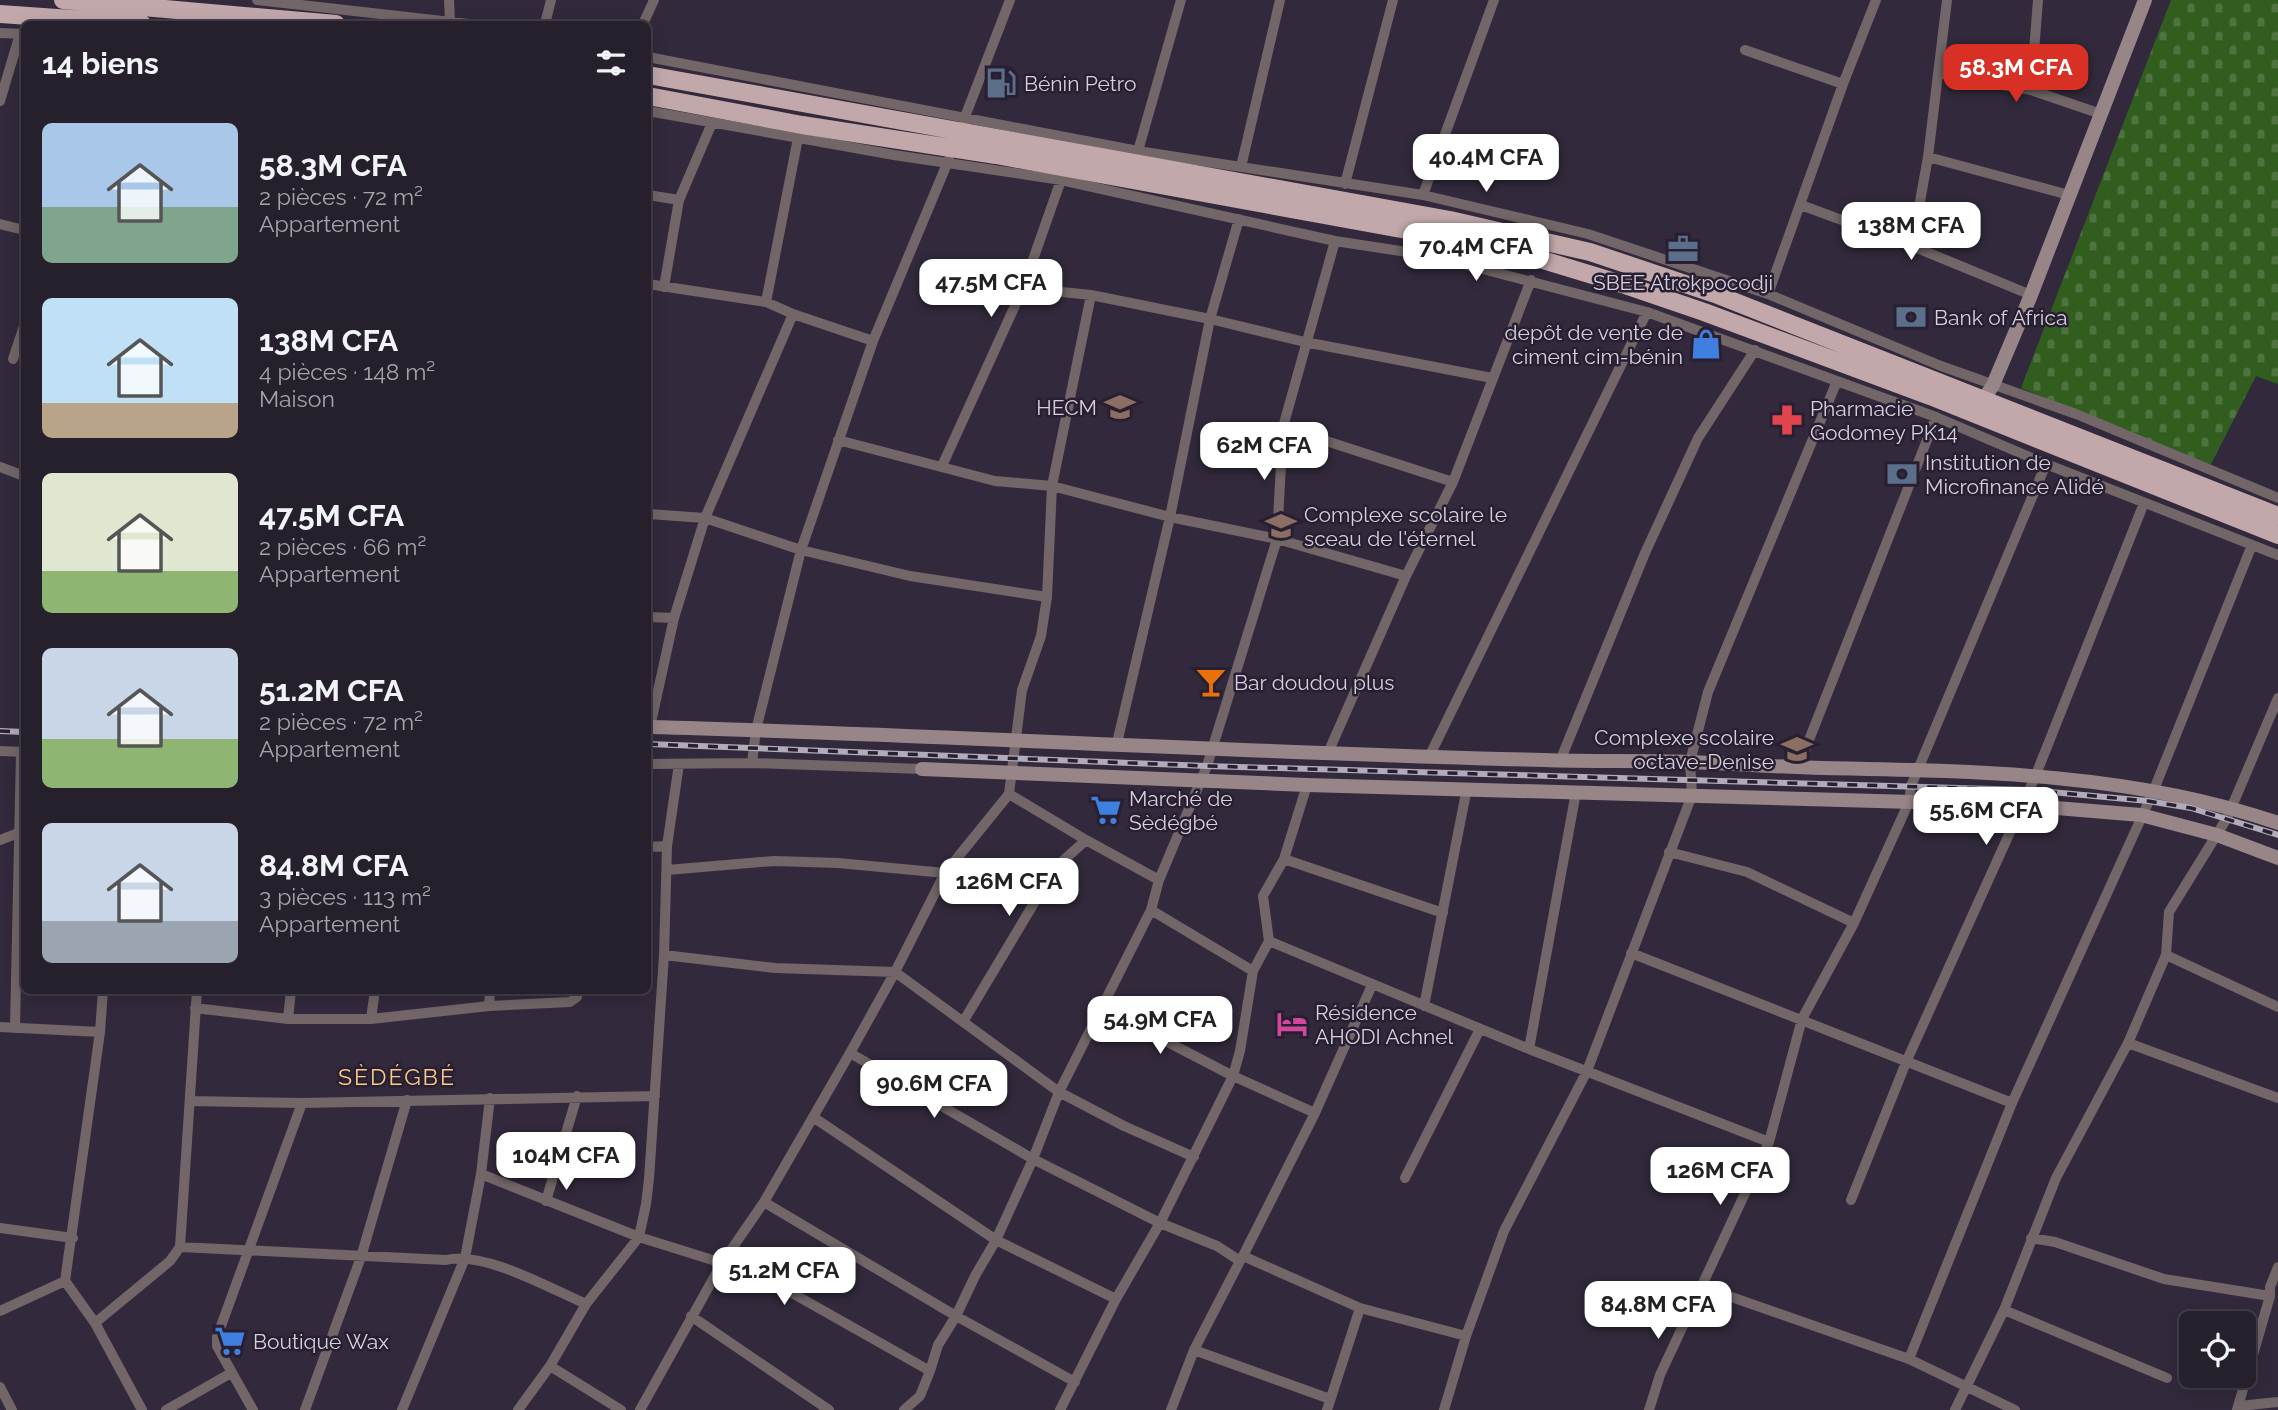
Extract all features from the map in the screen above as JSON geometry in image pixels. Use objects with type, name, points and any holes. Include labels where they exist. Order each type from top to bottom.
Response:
[{"type":"highway","points":[[63,0],[332,11]]},
{"type":"highway","points":[[0,14],[99,21]]},
{"type":"highway","points":[[651,76],[956,140],[1446,237],[1582,271],[1704,312],[1930,396],[2278,535]]},
{"type":"highway","points":[[651,97],[803,125],[956,140],[1450,220],[1553,242],[1714,294],[1988,392],[2278,516]]},
{"type":"main road","points":[[1988,392],[2031,295],[2145,0]]},
{"type":"main road","points":[[651,727],[1117,743],[1326,755],[1690,762],[1798,768],[1918,770],[2083,780],[2231,807],[2278,823]]},
{"type":"main road","points":[[922,769],[1307,785],[2021,805],[2141,815],[2217,835],[2278,858]]},
{"type":"street","points":[[257,0],[332,11],[439,21]]},
{"type":"street","points":[[449,0],[450,21]]},
{"type":"street","points":[[546,21],[551,0]]},
{"type":"street","points":[[644,21],[654,0]]},
{"type":"street","points":[[752,763],[756,730],[801,550],[838,440],[873,341],[1010,0]]},
{"type":"street","points":[[1138,150],[1181,0]]},
{"type":"street","points":[[1241,167],[1280,0]]},
{"type":"street","points":[[1345,184],[1393,0]]},
{"type":"street","points":[[1423,195],[1494,0]]},
{"type":"street","points":[[1768,294],[1876,0]]},
{"type":"street","points":[[1912,246],[1928,157],[1947,0]]},
{"type":"street","points":[[2031,90],[2038,0]]},
{"type":"street","points":[[0,33],[21,34]]},
{"type":"street","points":[[0,101],[21,37]]},
{"type":"street","points":[[1745,50],[1843,84]]},
{"type":"street","points":[[651,58],[956,140],[1061,180],[1335,240],[1433,256],[1647,312],[1936,417],[2046,464],[2278,555]]},
{"type":"street","points":[[1938,73],[2031,90],[2101,114]]},
{"type":"street","points":[[651,112],[798,138],[956,140],[1138,150],[1423,195],[1588,234],[1768,294],[1988,392],[2076,414],[2278,498]]},
{"type":"street","points":[[664,287],[679,200],[712,123]]},
{"type":"street","points":[[766,302],[798,138]]},
{"type":"street","points":[[1928,157],[2069,195]]},
{"type":"street","points":[[942,466],[1023,288],[1061,180]]},
{"type":"street","points":[[651,195],[679,200]]},
{"type":"street","points":[[1801,205],[1912,246],[2031,295]]},
{"type":"street","points":[[1117,743],[1170,517],[1210,319],[1239,219]]},
{"type":"street","points":[[0,223],[21,229]]},
{"type":"street","points":[[904,1410],[920,1396],[937,1345],[956,1316],[996,1240],[1033,1159],[1059,1092],[1151,910],[1159,880],[1201,780],[1277,539],[1283,427],[1335,240]]},
{"type":"street","points":[[1326,755],[1406,576],[1453,482],[1531,281]]},
{"type":"street","points":[[651,285],[766,302],[873,341]]},
{"type":"street","points":[[1023,288],[1091,295],[1305,342],[1492,378]]},
{"type":"street","points":[[640,1410],[722,1263],[764,1202],[850,1054],[945,873],[1009,794],[1022,690],[1041,636],[1048,597],[1052,486],[1091,295]]},
{"type":"street","points":[[1429,758],[1647,312]]},
{"type":"street","points":[[651,722],[674,618],[705,518],[793,314]]},
{"type":"street","points":[[13,359],[21,335]]},
{"type":"street","points":[[1560,761],[1645,553],[1693,450],[1755,350]]},
{"type":"street","points":[[1444,1410],[1466,1336],[1504,1231],[1587,1071],[1692,795],[1690,762],[1717,667],[1837,381]]},
{"type":"street","points":[[1798,768],[1936,417]]},
{"type":"street","points":[[1283,427],[1453,482]]},
{"type":"street","points":[[838,440],[995,481],[1052,486],[1170,517],[1277,539],[1406,576]]},
{"type":"street","points":[[1649,1410],[1660,1374],[1769,1142],[1802,1019],[1854,923],[1909,802],[1911,786],[2046,464]]},
{"type":"street","points":[[0,467],[21,475]]},
{"type":"street","points":[[1851,1200],[1907,1060],[2035,777],[2144,503]]},
{"type":"street","points":[[651,514],[705,518],[801,550],[910,576],[1048,597]]},
{"type":"street","points":[[1909,1359],[2012,1103],[2153,792],[2252,545]]},
{"type":"street","points":[[651,617],[674,618]]},
{"type":"street","points":[[1955,1410],[2004,1310],[2056,1178],[2128,1043],[2166,955],[2169,912],[2217,835],[2278,698]]},
{"type":"street","points":[[0,751],[21,752]]},
{"type":"street","points":[[651,764],[752,763],[922,769]]},
{"type":"street","points":[[518,1410],[550,1367],[586,1304],[639,1237],[646,1204],[655,1096],[664,955],[667,846],[679,764]]},
{"type":"street","points":[[1059,1410],[1116,1299],[1160,1223],[1233,1076],[1240,1051],[1253,971],[1269,941],[1263,896],[1284,859],[1307,785]]},
{"type":"street","points":[[1424,1006],[1467,788]]},
{"type":"street","points":[[15,1028],[21,792]]},
{"type":"street","points":[[1529,1049],[1576,792]]},
{"type":"street","points":[[1009,794],[1159,880]]},
{"type":"street","points":[[0,840],[19,832]]},
{"type":"street","points":[[963,1022],[1055,868],[1086,840]]},
{"type":"street","points":[[651,847],[667,846]]},
{"type":"street","points":[[1670,852],[1747,872],[1854,923]]},
{"type":"street","points":[[1284,859],[1443,913]]},
{"type":"street","points":[[667,870],[774,861],[838,863],[945,873]]},
{"type":"street","points":[[1151,910],[1253,971]]},
{"type":"street","points":[[1269,941],[1529,1049],[1769,1142]]},
{"type":"street","points":[[1631,953],[2012,1103]]},
{"type":"street","points":[[664,955],[775,968],[895,972],[1059,1092],[1124,1126],[1194,1157]]},
{"type":"street","points":[[2166,955],[2278,1007]]},
{"type":"street","points":[[1171,1410],[1194,1350],[1315,1113],[1372,985]]},
{"type":"street","points":[[103,994],[73,1238],[65,1281],[95,1323],[142,1410]]},
{"type":"street","points":[[95,1323],[170,1261],[180,1247],[197,994]]},
{"type":"street","points":[[288,1019],[291,994]]},
{"type":"street","points":[[371,1018],[374,994]]},
{"type":"street","points":[[489,1006],[490,994]]},
{"type":"street","points":[[195,1008],[288,1019],[371,1018],[489,1006],[570,1002],[577,997],[577,994]]},
{"type":"street","points":[[1102,1007],[1233,1076],[1315,1113]]},
{"type":"street","points":[[0,1027],[100,1032]]},
{"type":"street","points":[[1405,1178],[1480,1029]]},
{"type":"street","points":[[2128,1043],[2278,1098]]},
{"type":"street","points":[[850,1054],[1033,1159],[1160,1223],[1360,1308],[1466,1336]]},
{"type":"street","points":[[545,1201],[577,1096]]},
{"type":"street","points":[[190,1101],[302,1103],[655,1096]]},
{"type":"street","points":[[402,1410],[466,1258],[481,1174],[490,1098]]},
{"type":"street","points":[[304,1410],[361,1257],[407,1100]]},
{"type":"street","points":[[253,1410],[217,1346],[217,1337],[302,1103]]},
{"type":"street","points":[[813,1117],[996,1240],[1116,1299]]},
{"type":"street","points":[[481,1174],[639,1237],[722,1263],[776,1284],[930,1371]]},
{"type":"street","points":[[764,1202],[956,1316],[1075,1382]]},
{"type":"street","points":[[0,1228],[73,1238]]},
{"type":"street","points":[[2031,1238],[2055,1242],[2164,1279],[2273,1290]]},
{"type":"street","points":[[180,1247],[361,1257],[446,1260],[466,1258],[495,1265],[586,1304]]},
{"type":"street","points":[[2278,1267],[2238,1408],[2278,1402]]},
{"type":"street","points":[[0,1311],[65,1281]]},
{"type":"street","points":[[1700,1286],[1909,1359],[2015,1410]]},
{"type":"street","points":[[1194,1350],[1328,1405],[1360,1308]]},
{"type":"street","points":[[2004,1310],[2166,1378]]},
{"type":"street","points":[[691,1316],[830,1410]]},
{"type":"street","points":[[550,1367],[621,1410]]},
{"type":"street","points":[[166,1410],[231,1373]]},
{"type":"street","points":[[0,1387],[12,1410]]},
{"type":"green space","points":[[2171,0],[2278,0],[2278,384],[2256,376],[2210,466],[2021,388]]},
{"type":"railway","points":[[0,731],[21,732]]},
{"type":"railway","points":[[651,744],[1207,766],[2029,790],[2148,801],[2191,808],[2278,835]]},
{"type":"place","name":"Bénin Petro","points":[[1001,83]]},
{"type":"place","name":"SBEE Atrokpocodji","points":[[1683,249]]},
{"type":"place","name":"Bank of Africa","points":[[1911,317]]},
{"type":"place","name":"depôt de vente de ciment cim-bénin","points":[[1706,344]]},
{"type":"place","name":"HECM","points":[[1120,407]]},
{"type":"place","name":"Pharmacie Godomey PK14","points":[[1787,420]]},
{"type":"place","name":"Institution de Microfinance Alidé","points":[[1902,474]]},
{"type":"place","name":"Complexe scolaire le sceau de l'éternel","points":[[1281,526]]},
{"type":"place","name":"Bar doudou plus","points":[[1211,682]]},
{"type":"place","name":"Complexe scolaire octave-Denise","points":[[1797,749]]},
{"type":"place","name":"Marché de Sèdégbé","points":[[1106,810]]},
{"type":"place","name":"Résidence AHODI Achnel","points":[[1292,1024]]},
{"type":"place","name":"Boutique Wax","points":[[230,1341]]},
{"type":"district","name":"SÈDÉGBÉ","points":[[397,1076]]}]
